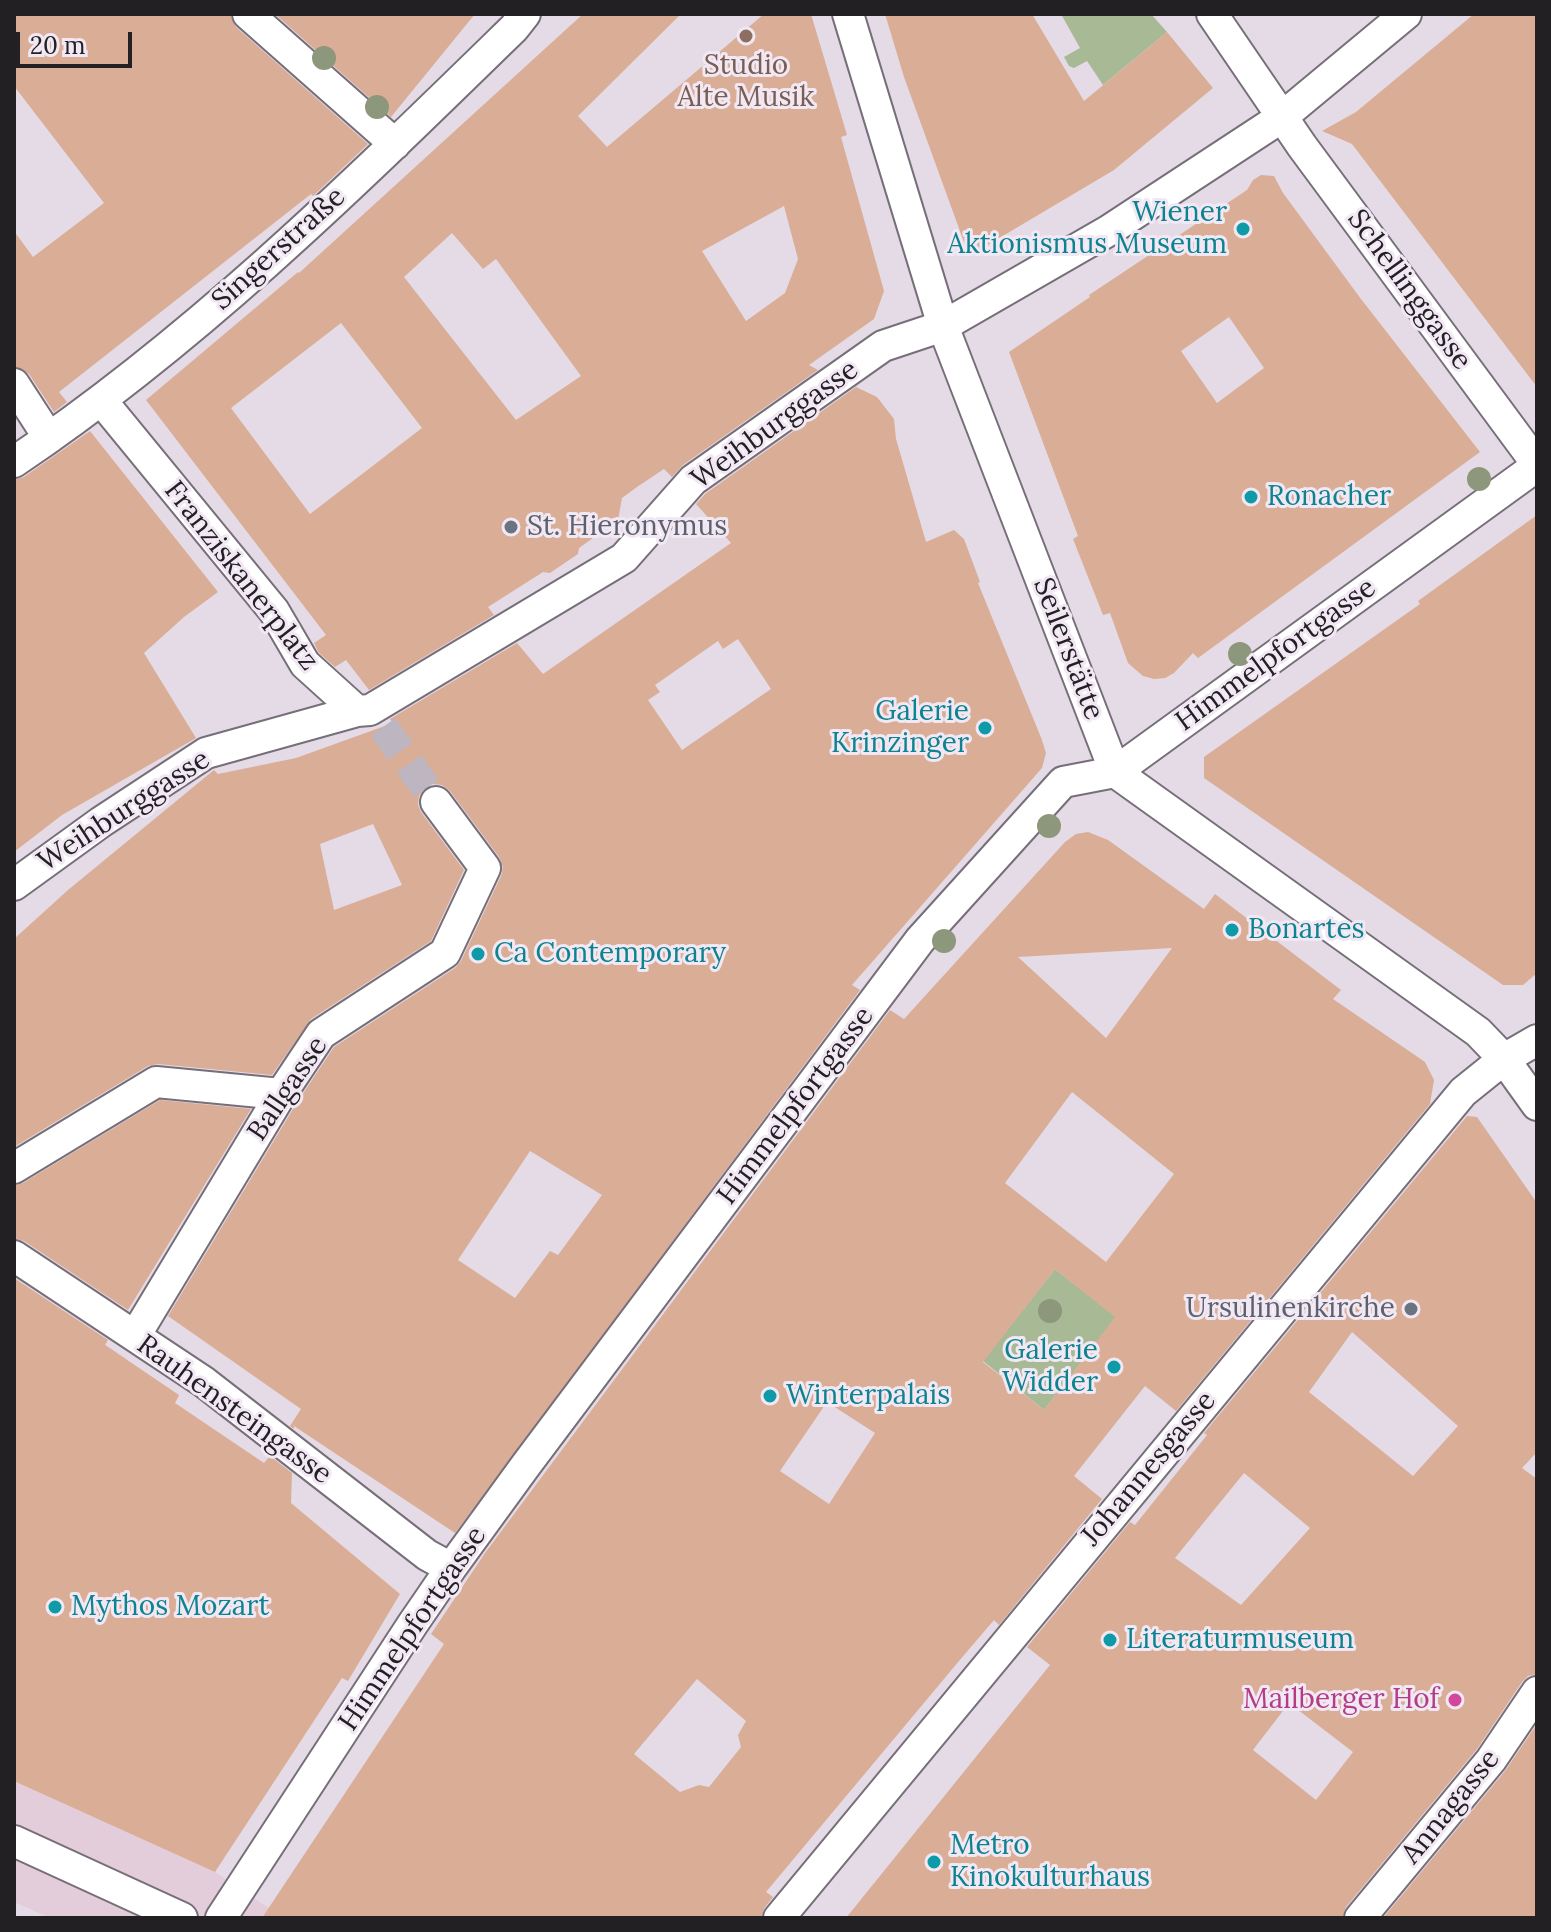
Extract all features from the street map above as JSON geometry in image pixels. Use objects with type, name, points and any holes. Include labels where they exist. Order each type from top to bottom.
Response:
[{"type":"street","points":[[248,14],[395,144]]},
{"type":"street","name":"Singerstraße","points":[[14,462],[101,400],[262,269],[395,144],[525,14]]},
{"type":"street","name":"Seilerstätte","points":[[848,14],[943,326],[1115,772]]},
{"type":"street","name":"Schellinggasse","points":[[1212,14],[1282,117],[1537,465]]},
{"type":"street","name":"Weihburggasse","points":[[14,885],[101,822],[206,753],[370,716],[624,558],[693,480],[883,346],[943,326],[1108,231],[1282,117],[1406,14]]},
{"type":"street","points":[[14,384],[49,438]]},
{"type":"street","name":"Franziskanerplatz","points":[[101,400],[274,611],[305,664],[370,716]]},
{"type":"street","name":"Himmelpfortgasse","points":[[221,1918],[412,1625],[535,1453],[920,940],[1063,782],[1115,772],[1537,465]]},
{"type":"street","points":[[1115,772],[1478,1032],[1504,1059],[1537,1105]]},
{"type":"street","name":"Ballgasse","points":[[135,1336],[281,1094],[321,1034],[445,953],[485,868],[436,802]]},
{"type":"street","name":"Johannesgasse","points":[[779,1918],[1463,1092],[1504,1059],[1537,1040]]},
{"type":"street","points":[[14,1168],[156,1082],[281,1094]]},
{"type":"street","name":"Rauhensteingasse","points":[[14,1256],[204,1382],[427,1555],[451,1568]]},
{"type":"street","name":"Annagasse","points":[[1360,1918],[1491,1760],[1537,1692]]},
{"type":"street","points":[[14,1841],[182,1918]]},
{"type":"shaded area","points":[[46,1303],[128,1360],[122,1370],[179,1395],[175,1403],[213,1429],[174,1853],[215,1872],[284,1918],[50,1918],[14,1902],[14,1307]]},
{"type":"green space","points":[[1061,14],[1151,14],[1167,32],[1103,85],[1087,61],[1074,68],[1069,66],[1064,57],[1080,48]]},
{"type":"green space","points":[[1055,1269],[1126,1325],[1103,1334],[1044,1410],[983,1361]]},
{"type":"building","points":[[14,14],[230,14],[236,27],[368,144],[313,196],[311,194],[59,392],[67,402],[54,412],[29,374],[14,366],[14,231],[33,257],[104,203],[14,86]]},
{"type":"building","points":[[275,14],[475,14],[391,117]]},
{"type":"building","points":[[583,14],[681,14],[578,116],[607,147],[764,14],[811,14],[847,135],[841,137],[884,291],[874,319],[809,365],[818,370],[683,465],[672,477],[664,469],[622,498],[618,520],[550,573],[543,572],[488,607],[494,615],[369,690],[346,660],[335,667],[319,653],[314,643],[326,635],[146,400],[299,273]],"holes":[[[784,206],[798,259],[785,293],[746,321],[702,251]],[[452,233],[483,269],[496,259],[581,376],[516,420],[404,277]],[[341,323],[422,428],[310,514],[231,408]]]},
{"type":"building","points":[[885,14],[1032,14],[1084,101],[1167,32],[1213,88],[1114,170],[969,256],[904,77]]},
{"type":"building","points":[[1474,14],[1537,14],[1537,387],[1352,144],[1322,131],[1356,112]]},
{"type":"building","name":"Ronacher","points":[[1261,175],[1274,176],[1283,193],[1361,299],[1480,452],[1198,658],[1193,653],[1174,673],[1154,679],[1143,676],[1128,663],[1110,613],[1103,615],[1073,539],[1078,536],[1009,352],[1247,190],[1253,180]],"holes":[[[1229,317],[1264,368],[1217,403],[1181,351]]]},
{"type":"building","points":[[856,387],[877,397],[894,419],[896,439],[926,542],[954,530],[964,539],[978,583],[1046,753],[1042,768],[852,985],[860,990],[455,1533],[290,1426],[301,1409],[168,1316],[296,1104],[334,1047],[455,968],[461,961],[503,867],[499,857],[450,791],[442,785],[433,784],[419,796],[421,812],[464,870],[431,941],[311,1019],[272,1075],[158,1064],[148,1066],[14,1147],[14,939],[68,890],[214,770],[218,774],[296,758],[393,723],[390,719],[517,643],[543,674],[731,543],[696,504],[705,494]],"holes":[[[738,639],[771,689],[682,750],[648,700],[660,692],[655,685],[718,641],[723,649]],[[373,824],[402,885],[334,910],[320,844]],[[530,1151],[602,1195],[558,1255],[550,1251],[515,1298],[458,1260]]]},
{"type":"building","points":[[90,431],[218,592],[144,653],[196,738],[62,815],[14,852],[14,480],[24,477]]},
{"type":"building","points":[[1537,515],[1537,973],[1523,985],[1503,985],[1204,778],[1204,757],[1420,604],[1418,601]]},
{"type":"building","points":[[1088,832],[1108,840],[1204,909],[1215,894],[1341,990],[1333,999],[1425,1062],[1434,1080],[1430,1104],[1176,1411],[1145,1386],[1074,1476],[1102,1499],[999,1625],[994,1620],[766,1892],[773,1897],[761,1918],[262,1918],[444,1644],[431,1634],[485,1553],[890,1010],[904,1019],[1065,842],[1076,834]],"holes":[[[1172,948],[1106,1038],[1018,957]],[[1072,1092],[1174,1174],[1106,1262],[1005,1183]],[[1055,1269],[1115,1317],[1044,1410],[983,1362]],[[827,1402],[875,1433],[829,1504],[780,1471]],[[697,1679],[746,1721],[738,1735],[741,1747],[709,1787],[699,1785],[680,1792],[634,1754]]]},
{"type":"building","points":[[160,1100],[251,1109],[128,1310],[24,1241],[14,1238],[14,1186]]},
{"type":"building","points":[[1467,1116],[1477,1117],[1537,1203],[1537,1452],[1522,1468],[1537,1479],[1537,1674],[1528,1676],[1522,1682],[1477,1749],[1346,1907],[1342,1918],[846,1918],[1050,1665],[1027,1647],[1130,1522],[1135,1525],[1207,1435],[1204,1433]],"holes":[[[1352,1332],[1458,1426],[1413,1476],[1309,1392]],[[1244,1473],[1310,1528],[1241,1605],[1175,1558]],[[1289,1703],[1353,1752],[1316,1800],[1253,1750]]]},
{"type":"building","points":[[14,1278],[108,1340],[105,1345],[179,1395],[175,1403],[264,1463],[270,1456],[292,1473],[291,1503],[400,1594],[348,1681],[342,1678],[215,1872],[14,1781]]},
{"type":"building","points":[[1537,1724],[1537,1918],[1383,1918],[1505,1771]]},
{"type":"tunnel","points":[[383,727],[436,802]]},
{"type":"place","name":"Studio Alte Musik","points":[[746,36]]},
{"type":"place","name":"Wiener Aktionismus Museum","points":[[1243,229]]},
{"type":"place","name":"Ronacher","points":[[1251,497]]},
{"type":"place","name":"St. Hieronymus","points":[[511,527]]},
{"type":"place","name":"Galerie Krinzinger","points":[[985,728]]},
{"type":"place","name":"Bonartes","points":[[1232,930]]},
{"type":"place","name":"Ca Contemporary","points":[[478,954]]},
{"type":"place","name":"Ursulinenkirche","points":[[1411,1309]]},
{"type":"place","name":"Galerie Widder","points":[[1114,1367]]},
{"type":"place","name":"Winterpalais","points":[[770,1396]]},
{"type":"place","name":"Mythos Mozart","points":[[55,1607]]},
{"type":"place","name":"Literaturmuseum","points":[[1110,1640]]},
{"type":"place","name":"Mailberger Hof","points":[[1455,1700]]},
{"type":"place","name":"Metro Kinokulturhaus","points":[[934,1862]]}]
